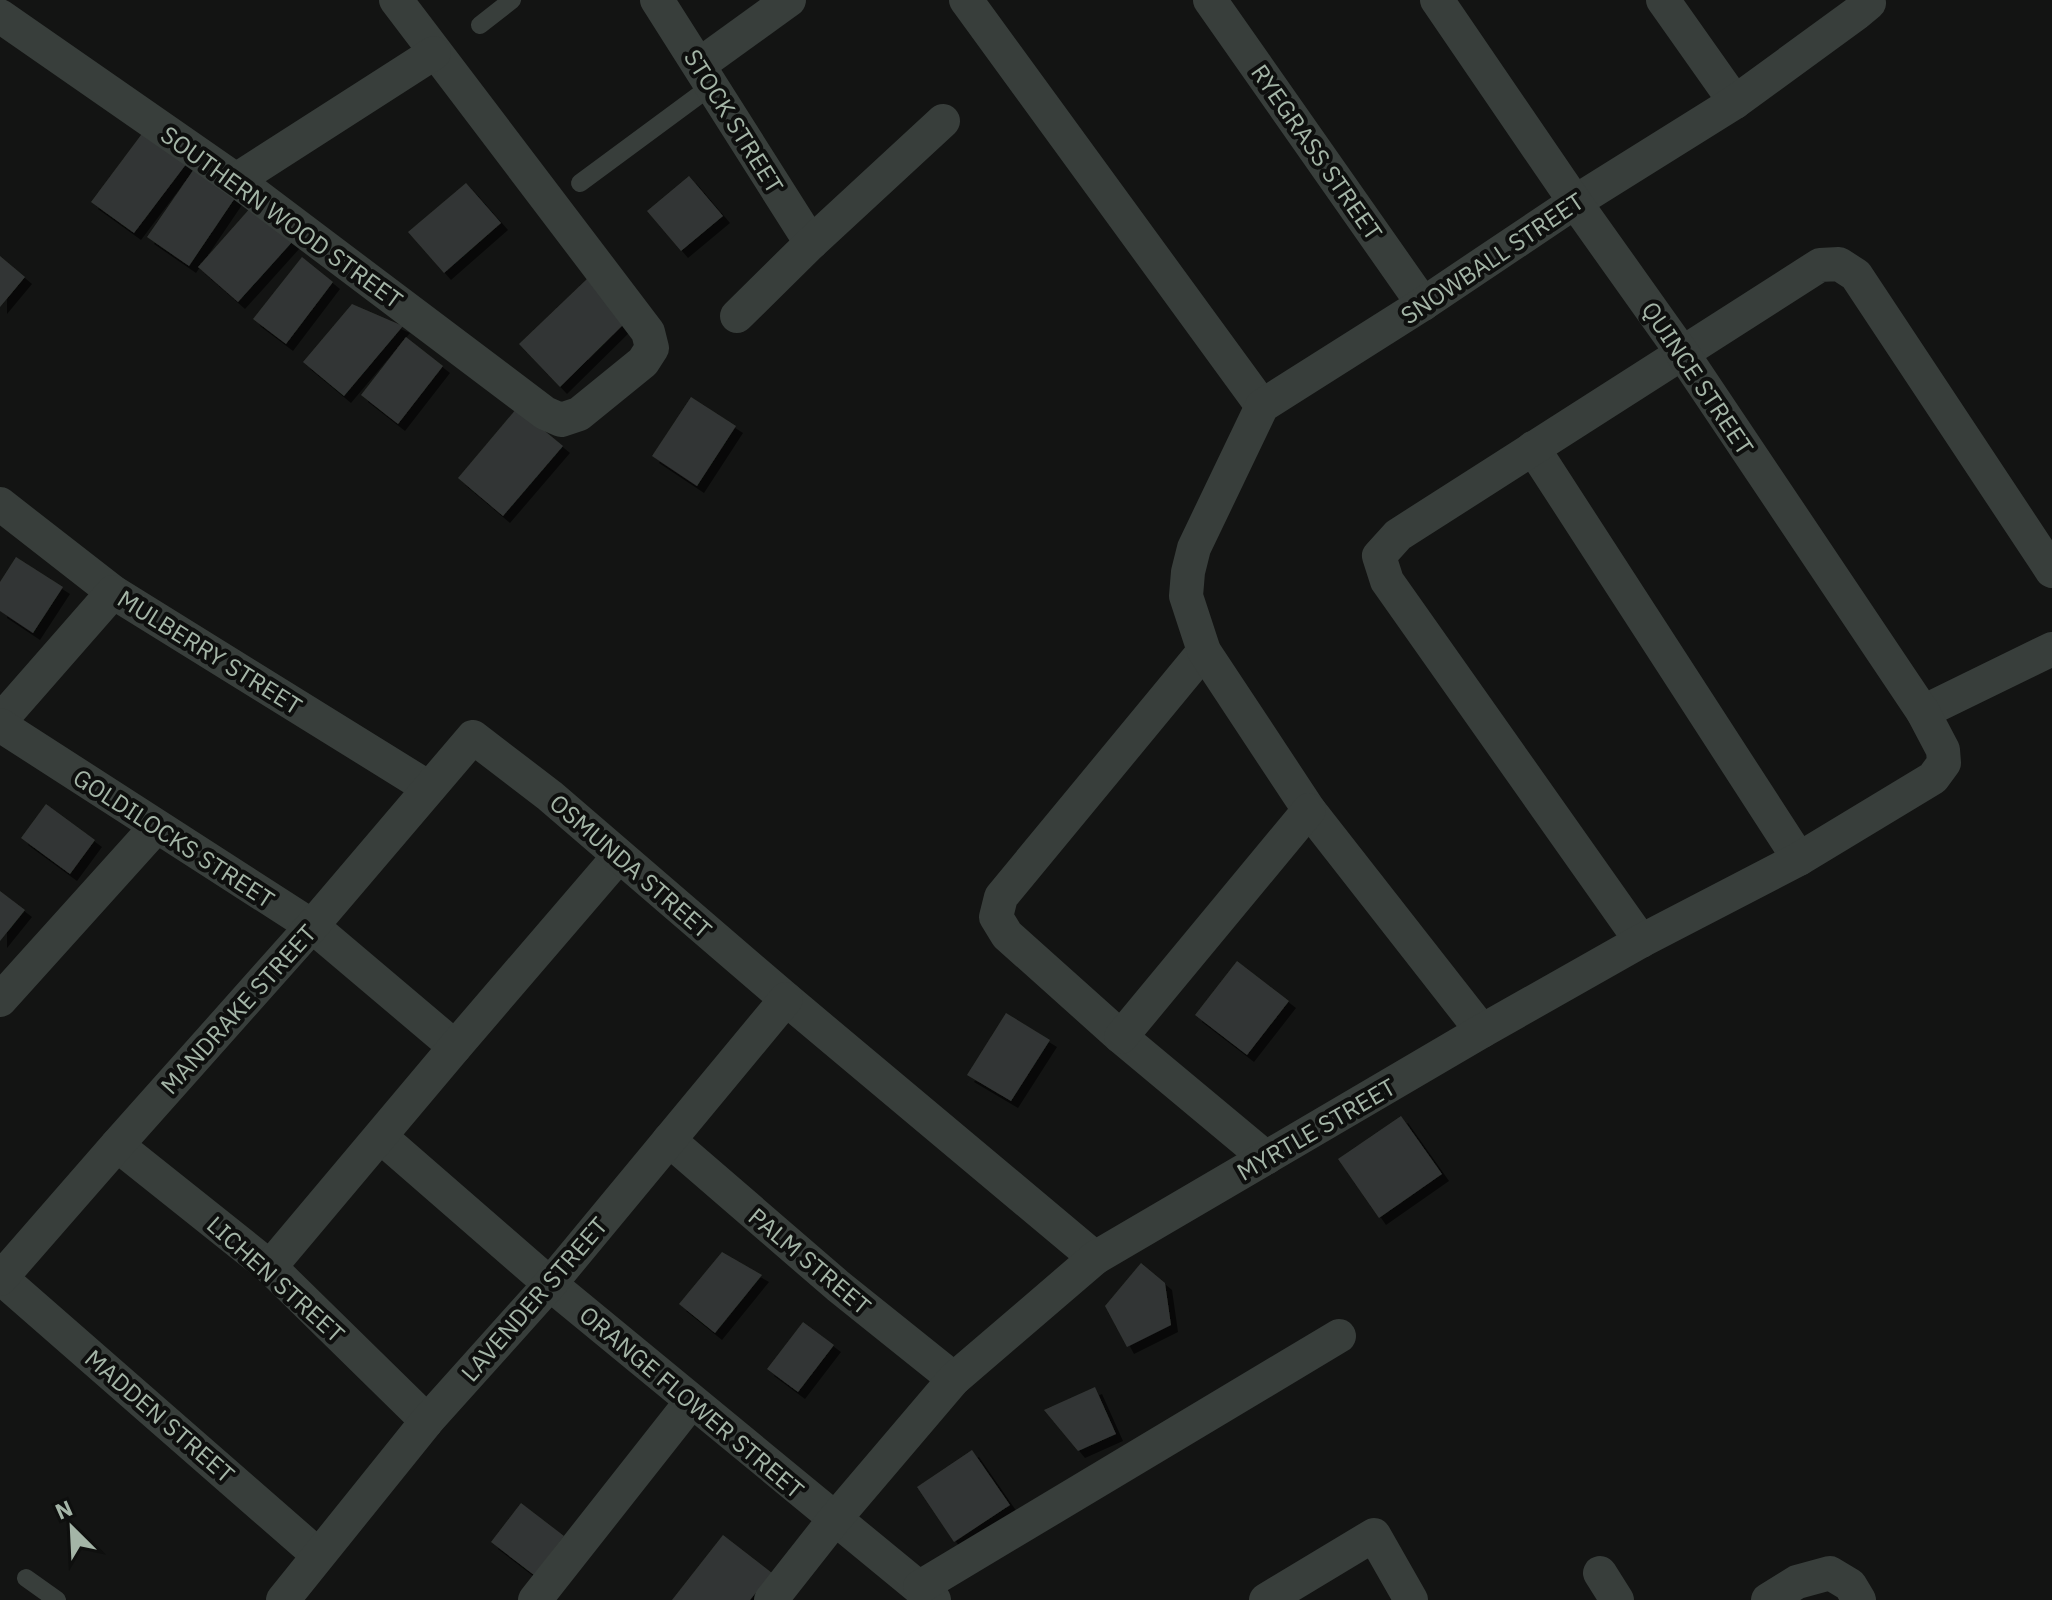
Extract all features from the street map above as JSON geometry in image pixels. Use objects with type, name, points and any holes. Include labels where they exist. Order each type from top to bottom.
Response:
[{"type":"street","points":[[236,180],[434,53],[396,0]]},
{"type":"street","name":"STOCK STREET","points":[[657,0],[811,243]]},
{"type":"street","points":[[705,76],[789,0]]},
{"type":"street","points":[[966,0],[1262,406],[1194,548],[1188,572],[1186,596],[1204,651],[1309,810],[1482,1031]]},
{"type":"street","name":"RYEGRASS STREET","points":[[1210,0],[1423,304]]},
{"type":"street","name":"QUINCE STREET","points":[[1437,0],[1683,354],[1923,712],[1943,750],[1944,763]]},
{"type":"street","points":[[1663,0],[1735,102]]},
{"type":"street","name":"SNOWBALL STREET","points":[[1262,406],[1735,102],[1868,2]]},
{"type":"street","name":"SOUTHERN WOOD STREET","points":[[1,19],[236,180],[545,413],[561,420],[579,414],[643,362],[652,348],[648,332],[434,53]]},
{"type":"street","points":[[737,316],[943,121]]},
{"type":"street","points":[[1641,941],[1387,581],[1379,556],[1398,535],[1820,265],[1839,264],[1856,275],[2052,571]]},
{"type":"street","points":[[1533,448],[1799,859]]},
{"type":"street","name":"MULBERRY STREET","points":[[0,504],[113,592],[429,788]]},
{"type":"street","points":[[0,723],[113,592]]},
{"type":"street","points":[[1923,712],[2052,649]]},
{"type":"street","points":[[1204,651],[1001,897],[996,917],[1007,935],[1121,1037],[1266,1158]]},
{"type":"street","name":"GOLDILOCKS STREET","points":[[0,723],[312,926],[455,1047]]},
{"type":"street","name":"MANDRAKE STREET","points":[[0,1278],[312,926],[473,737]]},
{"type":"street","name":"OSMUNDA STREET","points":[[473,737],[550,796],[1095,1258]]},
{"type":"street","name":"MYRTLE STREET","points":[[771,1600],[834,1520],[954,1379],[1095,1258],[1482,1031],[1641,941],[1799,859],[1933,778],[1944,763]]},
{"type":"street","points":[[1121,1037],[1309,810]]},
{"type":"street","points":[[0,1000],[156,827]]},
{"type":"street","points":[[270,1267],[619,856]]},
{"type":"street","name":"LAVENDER STREET","points":[[283,1600],[427,1421],[550,1284],[786,999]]},
{"type":"street","name":"ORANGE FLOWER STREET","points":[[381,1137],[550,1284],[927,1594]]},
{"type":"street","name":"PALM STREET","points":[[669,1140],[838,1286],[954,1379]]},
{"type":"street","name":"LICHEN STREET","points":[[117,1145],[270,1267],[427,1421]]},
{"type":"street","name":"MADDEN STREET","points":[[0,1278],[318,1555]]},
{"type":"street","points":[[927,1594],[1339,1336]]},
{"type":"street","points":[[535,1600],[691,1402]]},
{"type":"street","points":[[1266,1600],[1374,1535],[1411,1600]]},
{"type":"street","points":[[1768,1600],[1797,1582],[1830,1573],[1850,1585],[1859,1600]]},
{"type":"lane","points":[[480,25],[512,0]]},
{"type":"lane","points":[[580,183],[705,76]]},
{"type":"lane","points":[[26,1578],[57,1600]]},
{"type":"building","points":[[144,131],[187,163],[134,233],[91,202]]},
{"type":"building","points":[[194,169],[235,198],[189,266],[147,237]]},
{"type":"building","points":[[689,176],[723,216],[681,251],[647,211]]},
{"type":"building","points":[[466,183],[501,223],[444,273],[408,232]]},
{"type":"building","points":[[252,206],[293,241],[238,302],[198,267]]},
{"type":"building","points":[[0,256],[25,277],[0,307]]},
{"type":"building","points":[[302,257],[333,282],[286,344],[253,319]]},
{"type":"building","points":[[588,278],[628,320],[560,387],[519,344]]},
{"type":"building","points":[[352,304],[403,326],[344,396],[303,362]]},
{"type":"building","points":[[406,337],[443,366],[398,424],[361,395]]},
{"type":"building","points":[[691,397],[736,426],[697,486],[652,456]]},
{"type":"building","points":[[517,408],[563,446],[503,516],[458,478]]},
{"type":"building","points":[[16,557],[63,587],[33,633],[0,611],[0,582]]},
{"type":"building","points":[[46,804],[95,840],[70,874],[21,838]]},
{"type":"building","points":[[0,891],[25,910],[0,941]]},
{"type":"building","points":[[1237,961],[1289,1001],[1247,1055],[1195,1015]]},
{"type":"building","points":[[1006,1013],[1050,1040],[1011,1101],[967,1075]]},
{"type":"building","points":[[1401,1116],[1442,1174],[1379,1218],[1338,1159]]},
{"type":"building","points":[[722,1252],[762,1275],[715,1333],[679,1304]]},
{"type":"building","points":[[1141,1263],[1165,1283],[1171,1325],[1127,1347],[1105,1306]]},
{"type":"building","points":[[803,1322],[834,1345],[798,1392],[767,1369]]},
{"type":"building","points":[[1095,1387],[1116,1434],[1078,1451],[1044,1410]]},
{"type":"building","points":[[972,1450],[1010,1505],[954,1542],[917,1487]]},
{"type":"building","points":[[521,1503],[564,1536],[534,1575],[491,1542]]},
{"type":"building","points":[[723,1535],[772,1573],[750,1600],[672,1600]]}]
